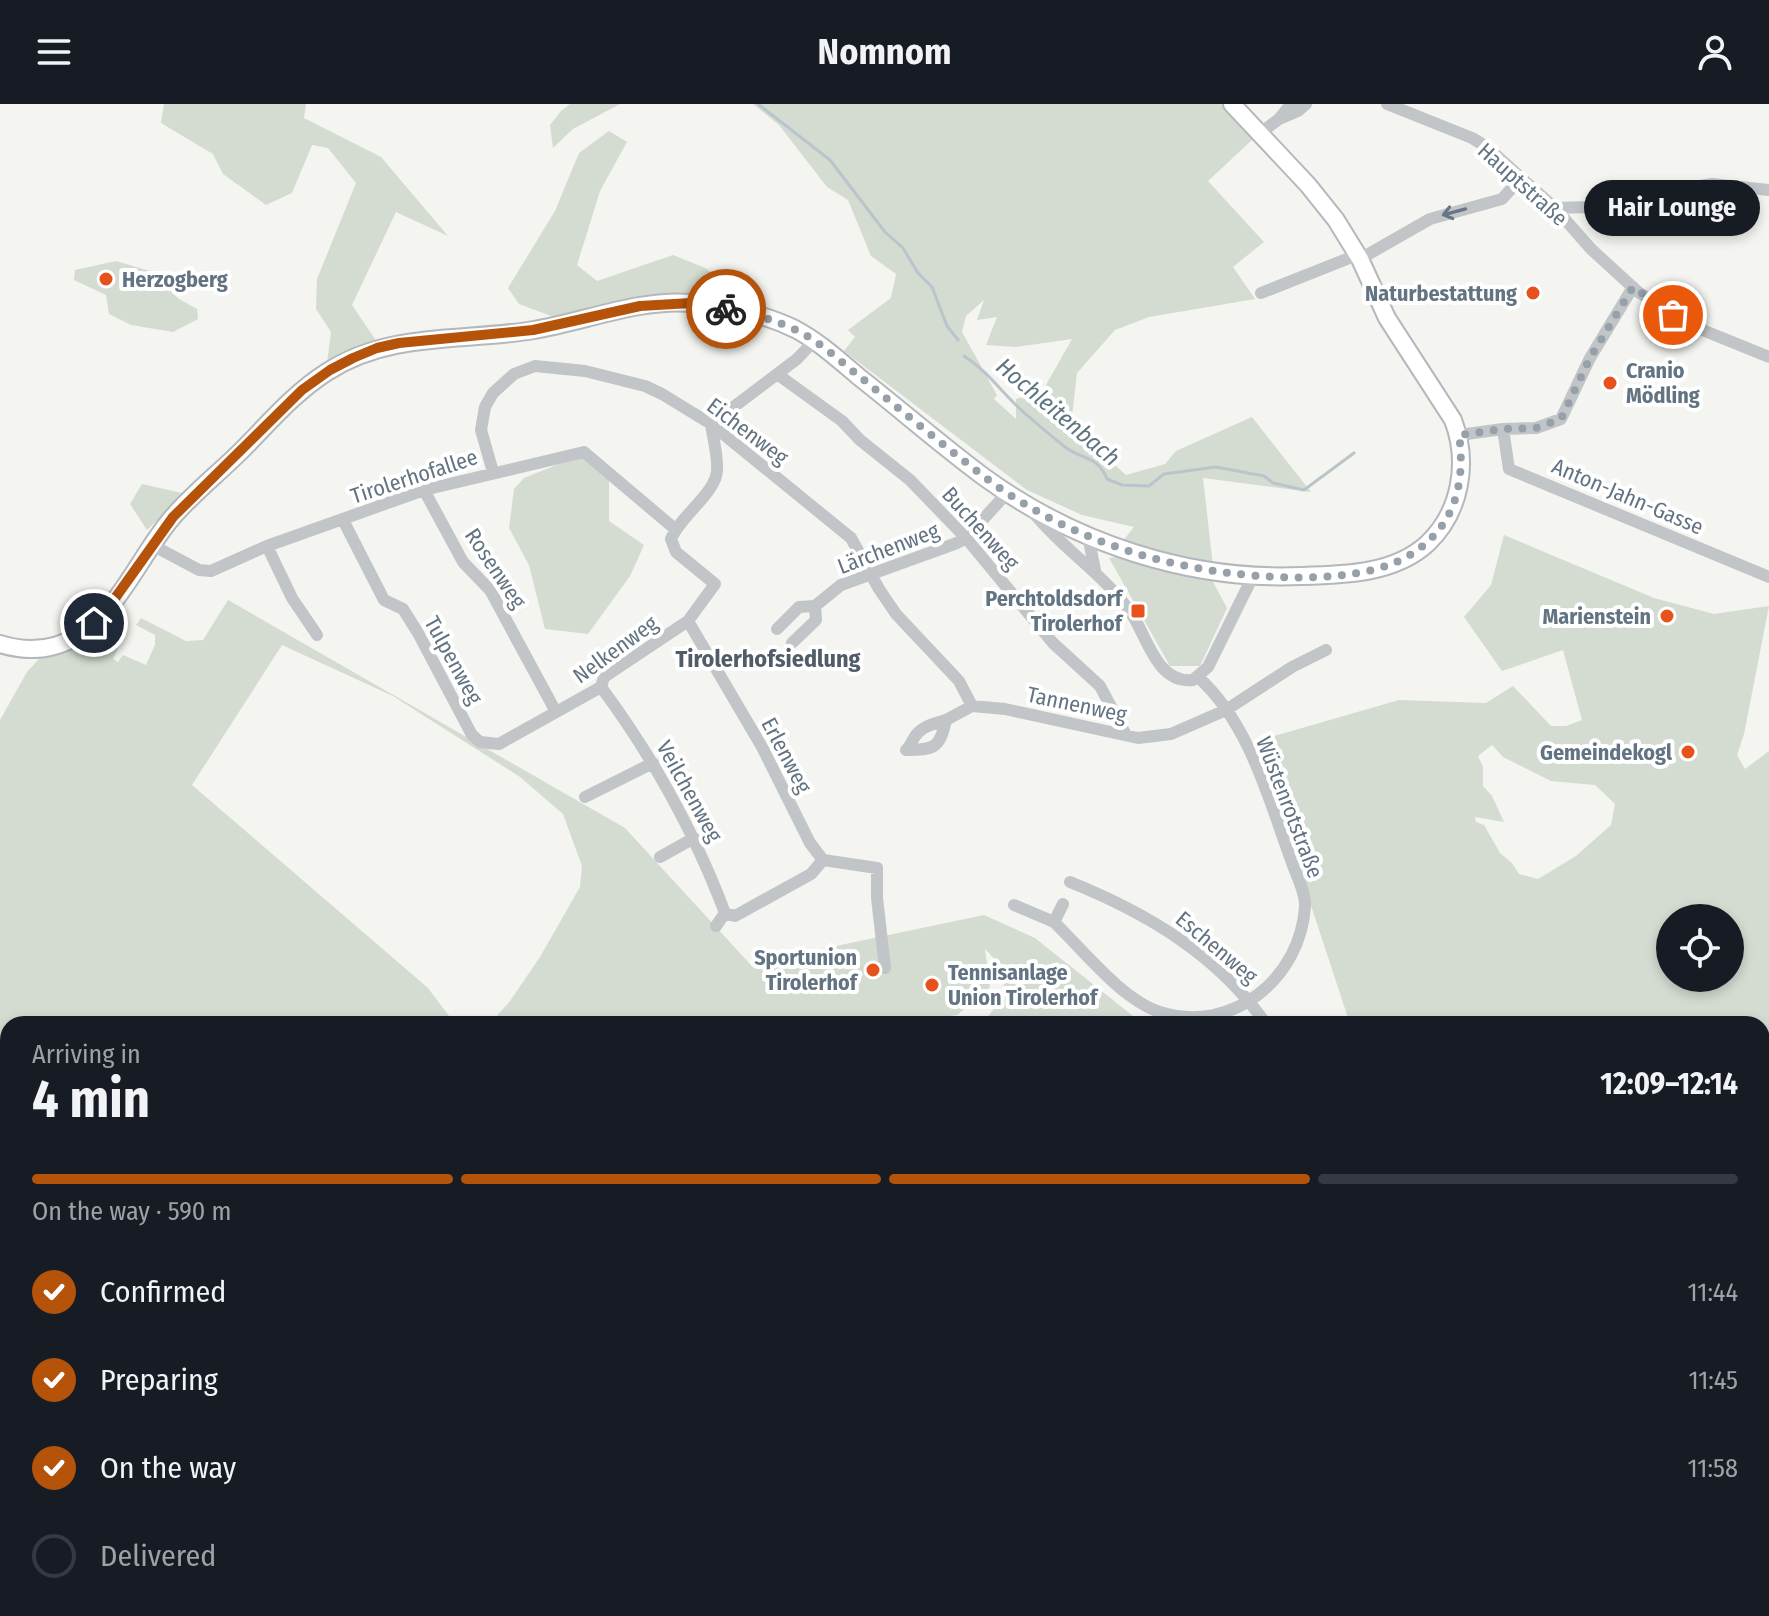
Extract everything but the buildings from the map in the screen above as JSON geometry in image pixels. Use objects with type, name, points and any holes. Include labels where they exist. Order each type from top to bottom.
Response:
[{"type":"main road","points":[[0,644],[35,649],[76,637],[108,608],[173,517],[302,390],[330,370],[377,348],[421,339],[533,330],[667,303],[691,303],[758,315],[791,328],[814,341],[1007,493],[1088,536],[1156,560],[1253,576],[1321,576],[1369,571],[1407,557],[1423,547],[1449,517],[1460,479],[1459,435],[1445,405],[1387,318],[1358,257],[1322,201],[1232,104]]},
{"type":"street","points":[[1279,119],[1291,104]]},
{"type":"street","points":[[1259,134],[1306,104]]},
{"type":"street","name":"Hauptstraße","points":[[1387,104],[1487,147],[1555,208],[1581,239],[1633,287],[1695,327],[1769,357]]},
{"type":"street","points":[[1261,293],[1358,257],[1430,219],[1502,199],[1521,178]]},
{"type":"street","points":[[1555,208],[1626,206],[1682,189],[1712,184],[1769,190]]},
{"type":"street","points":[[1459,435],[1536,428],[1561,419],[1590,358],[1633,287]]},
{"type":"street","points":[[675,529],[715,482],[718,471],[711,424],[797,359],[814,341]]},
{"type":"street","name":"Eichenweg","points":[[493,472],[481,430],[485,407],[493,393],[514,374],[535,366],[585,371],[645,386],[711,424],[851,538],[896,614],[959,681],[972,706]]},
{"type":"street","name":"Buchenweg","points":[[777,374],[842,421],[860,440],[910,480],[966,538],[1053,643],[1100,686],[1126,735]]},
{"type":"street","name":"Anton-Jahn-Gasse","points":[[1503,429],[1509,469],[1769,577]]},
{"type":"street","name":"Tirolerhofallee","points":[[152,545],[205,572],[211,571],[267,546],[424,490],[584,452],[675,529]]},
{"type":"street","name":"Rosenweg","points":[[424,490],[463,562],[490,590],[556,712]]},
{"type":"street","name":"Lärchenweg","points":[[777,629],[799,607],[815,606],[841,585],[966,538],[1007,493]]},
{"type":"street","points":[[1031,508],[1054,535],[1095,570],[1132,615],[1168,674],[1184,681],[1198,677],[1208,667],[1253,576]]},
{"type":"street","name":"Tulpenweg","points":[[343,520],[384,600],[403,609],[472,735],[480,742]]},
{"type":"street","name":"Nelkenweg","points":[[480,742],[499,744],[601,687],[604,677],[688,621],[715,584],[676,552],[671,539],[675,529]]},
{"type":"street","points":[[1088,536],[1095,570]]},
{"type":"street","points":[[267,546],[292,598],[317,635]]},
{"type":"street","name":"Lärchenweg","points":[[792,643],[816,620],[815,606]]},
{"type":"street","name":"Erlenweg","points":[[688,621],[762,747],[810,843],[823,860]]},
{"type":"street","name":"Tannenweg","points":[[972,706],[1005,709],[1138,738],[1171,734],[1226,710],[1292,667],[1326,650]]},
{"type":"street","name":"Wüstenrotstraße","points":[[1014,905],[1054,922],[1121,988],[1160,1012],[1206,1016],[1250,1002],[1275,980],[1294,950],[1306,904],[1252,756],[1226,710],[1198,677]]},
{"type":"street","name":"Veilchenweg","points":[[601,687],[653,763],[694,838],[730,914]]},
{"type":"street","points":[[946,720],[972,706]]},
{"type":"street","points":[[585,797],[653,763]]},
{"type":"street","points":[[660,857],[694,838]]},
{"type":"street","points":[[716,926],[730,914],[811,874],[823,860],[877,868],[885,968]]},
{"type":"street","name":"Eschenweg","points":[[1070,882],[1155,921],[1184,940],[1250,1002],[1260,1016]]},
{"type":"street","points":[[1054,922],[1063,904]]},
{"type":"shaded area","points":[[164,104],[306,104],[304,118],[381,157],[448,236],[396,212],[352,305],[377,342],[327,363],[331,332],[316,309],[317,279],[356,183],[328,148],[312,145],[292,193],[266,205],[223,174],[213,154],[161,123]]},
{"type":"shaded area","points":[[570,104],[620,104],[573,129],[553,148],[550,125]]},
{"type":"shaded area","points":[[753,104],[1221,104],[1253,139],[1208,181],[1264,242],[1233,267],[1255,299],[1149,317],[1115,330],[1077,373],[1071,425],[1126,475],[1165,464],[1176,451],[1252,417],[1311,492],[1203,478],[1213,566],[1122,542],[1134,527],[1082,515],[1027,490],[844,351],[855,337],[848,330],[891,298],[896,274],[871,256],[848,200],[827,187],[779,125]],"holes":[[[984,300],[977,320],[997,317],[986,345],[1016,347],[1072,339],[1042,392],[1016,399],[1016,419],[994,399],[997,395],[962,332],[966,316]]]},
{"type":"shaded area","points":[[609,131],[627,142],[600,191],[577,265],[597,281],[673,255],[705,268],[763,310],[690,296],[554,317],[519,304],[508,288],[555,211],[579,153]]},
{"type":"shaded area","points":[[116,261],[150,271],[179,299],[197,309],[198,319],[173,332],[131,325],[109,314],[106,295],[74,280],[75,270]]},
{"type":"shaded area","points":[[586,458],[609,479],[609,521],[644,545],[630,576],[588,634],[545,629],[529,565],[509,528],[514,489],[524,478],[569,460]]},
{"type":"shaded area","points":[[142,484],[186,494],[147,530],[130,504]]},
{"type":"shaded area","points":[[1504,535],[1654,598],[1714,614],[1769,606],[1744,734],[1737,755],[1745,769],[1769,751],[1769,1016],[1347,1016],[1257,741],[1399,700],[1486,703],[1513,686],[1551,726],[1566,726],[1582,720],[1563,650],[1502,671],[1464,617],[1491,585]],"holes":[[[1492,745],[1503,757],[1551,781],[1595,785],[1615,804],[1611,825],[1576,856],[1538,879],[1519,874],[1500,853],[1484,825],[1476,822],[1475,817],[1504,822],[1492,796],[1483,786],[1483,767],[1478,756]]]},
{"type":"shaded area","points":[[1123,556],[1211,578],[1227,608],[1200,666],[1170,666],[1109,558]]},
{"type":"shaded area","points":[[228,600],[625,828],[750,964],[984,915],[1035,938],[1133,1016],[988,1016],[997,1005],[1004,986],[1000,968],[985,949],[990,987],[957,1015],[951,1016],[497,1016],[540,957],[580,887],[582,866],[563,814],[520,777],[393,696],[282,645],[192,785],[428,988],[449,1016],[0,1016],[0,720],[27,672],[39,659],[67,651],[89,637],[103,644],[117,640],[120,644],[113,659],[118,662],[123,655],[146,665],[155,645],[155,635],[136,625],[141,618],[186,641],[203,640]]},
{"type":"waterway","name":"Hochleitenbach","points":[[758,104],[830,160],[932,287],[947,326],[958,340]]},
{"type":"waterway","name":"Hochleitenbach","points":[[964,356],[1059,442],[1094,462],[1107,479],[1122,485],[1149,486],[1164,474],[1216,467],[1264,476],[1273,483],[1304,490],[1354,453]]},
{"type":"way so far","points":[[726,309],[758,315],[806,335],[983,476],[1019,501],[1058,522],[1156,560],[1221,572],[1290,577],[1369,571],[1407,557],[1423,547],[1449,517],[1460,479],[1459,435],[1536,428],[1561,419],[1590,358],[1633,287],[1673,315]]},
{"type":"place","name":"Herzogberg","points":[[106,279]]},
{"type":"place","name":"Naturbestattung","points":[[1533,293]]},
{"type":"place","name":"Hair Lounge","points":[[1673,315]]},
{"type":"place","name":"Cranio Mödling","points":[[1610,383]]},
{"type":"place","name":"Perchtoldsdorf Tirolerhof","points":[[1138,611]]},
{"type":"place","name":"Marienstein","points":[[1667,616]]},
{"type":"place","name":"Gemeindekogl","points":[[1688,752]]},
{"type":"place","name":"Sportunion Tirolerhof","points":[[873,970]]},
{"type":"place","name":"Tennisanlage Union Tirolerhof","points":[[932,985]]},
{"type":"district","name":"Tirolerhofsiedlung","points":[[768,659]]},
{"type":"route","points":[[94,623],[173,517],[302,390],[353,358],[377,348],[421,339],[533,330],[640,306],[691,303],[726,309]]}]
